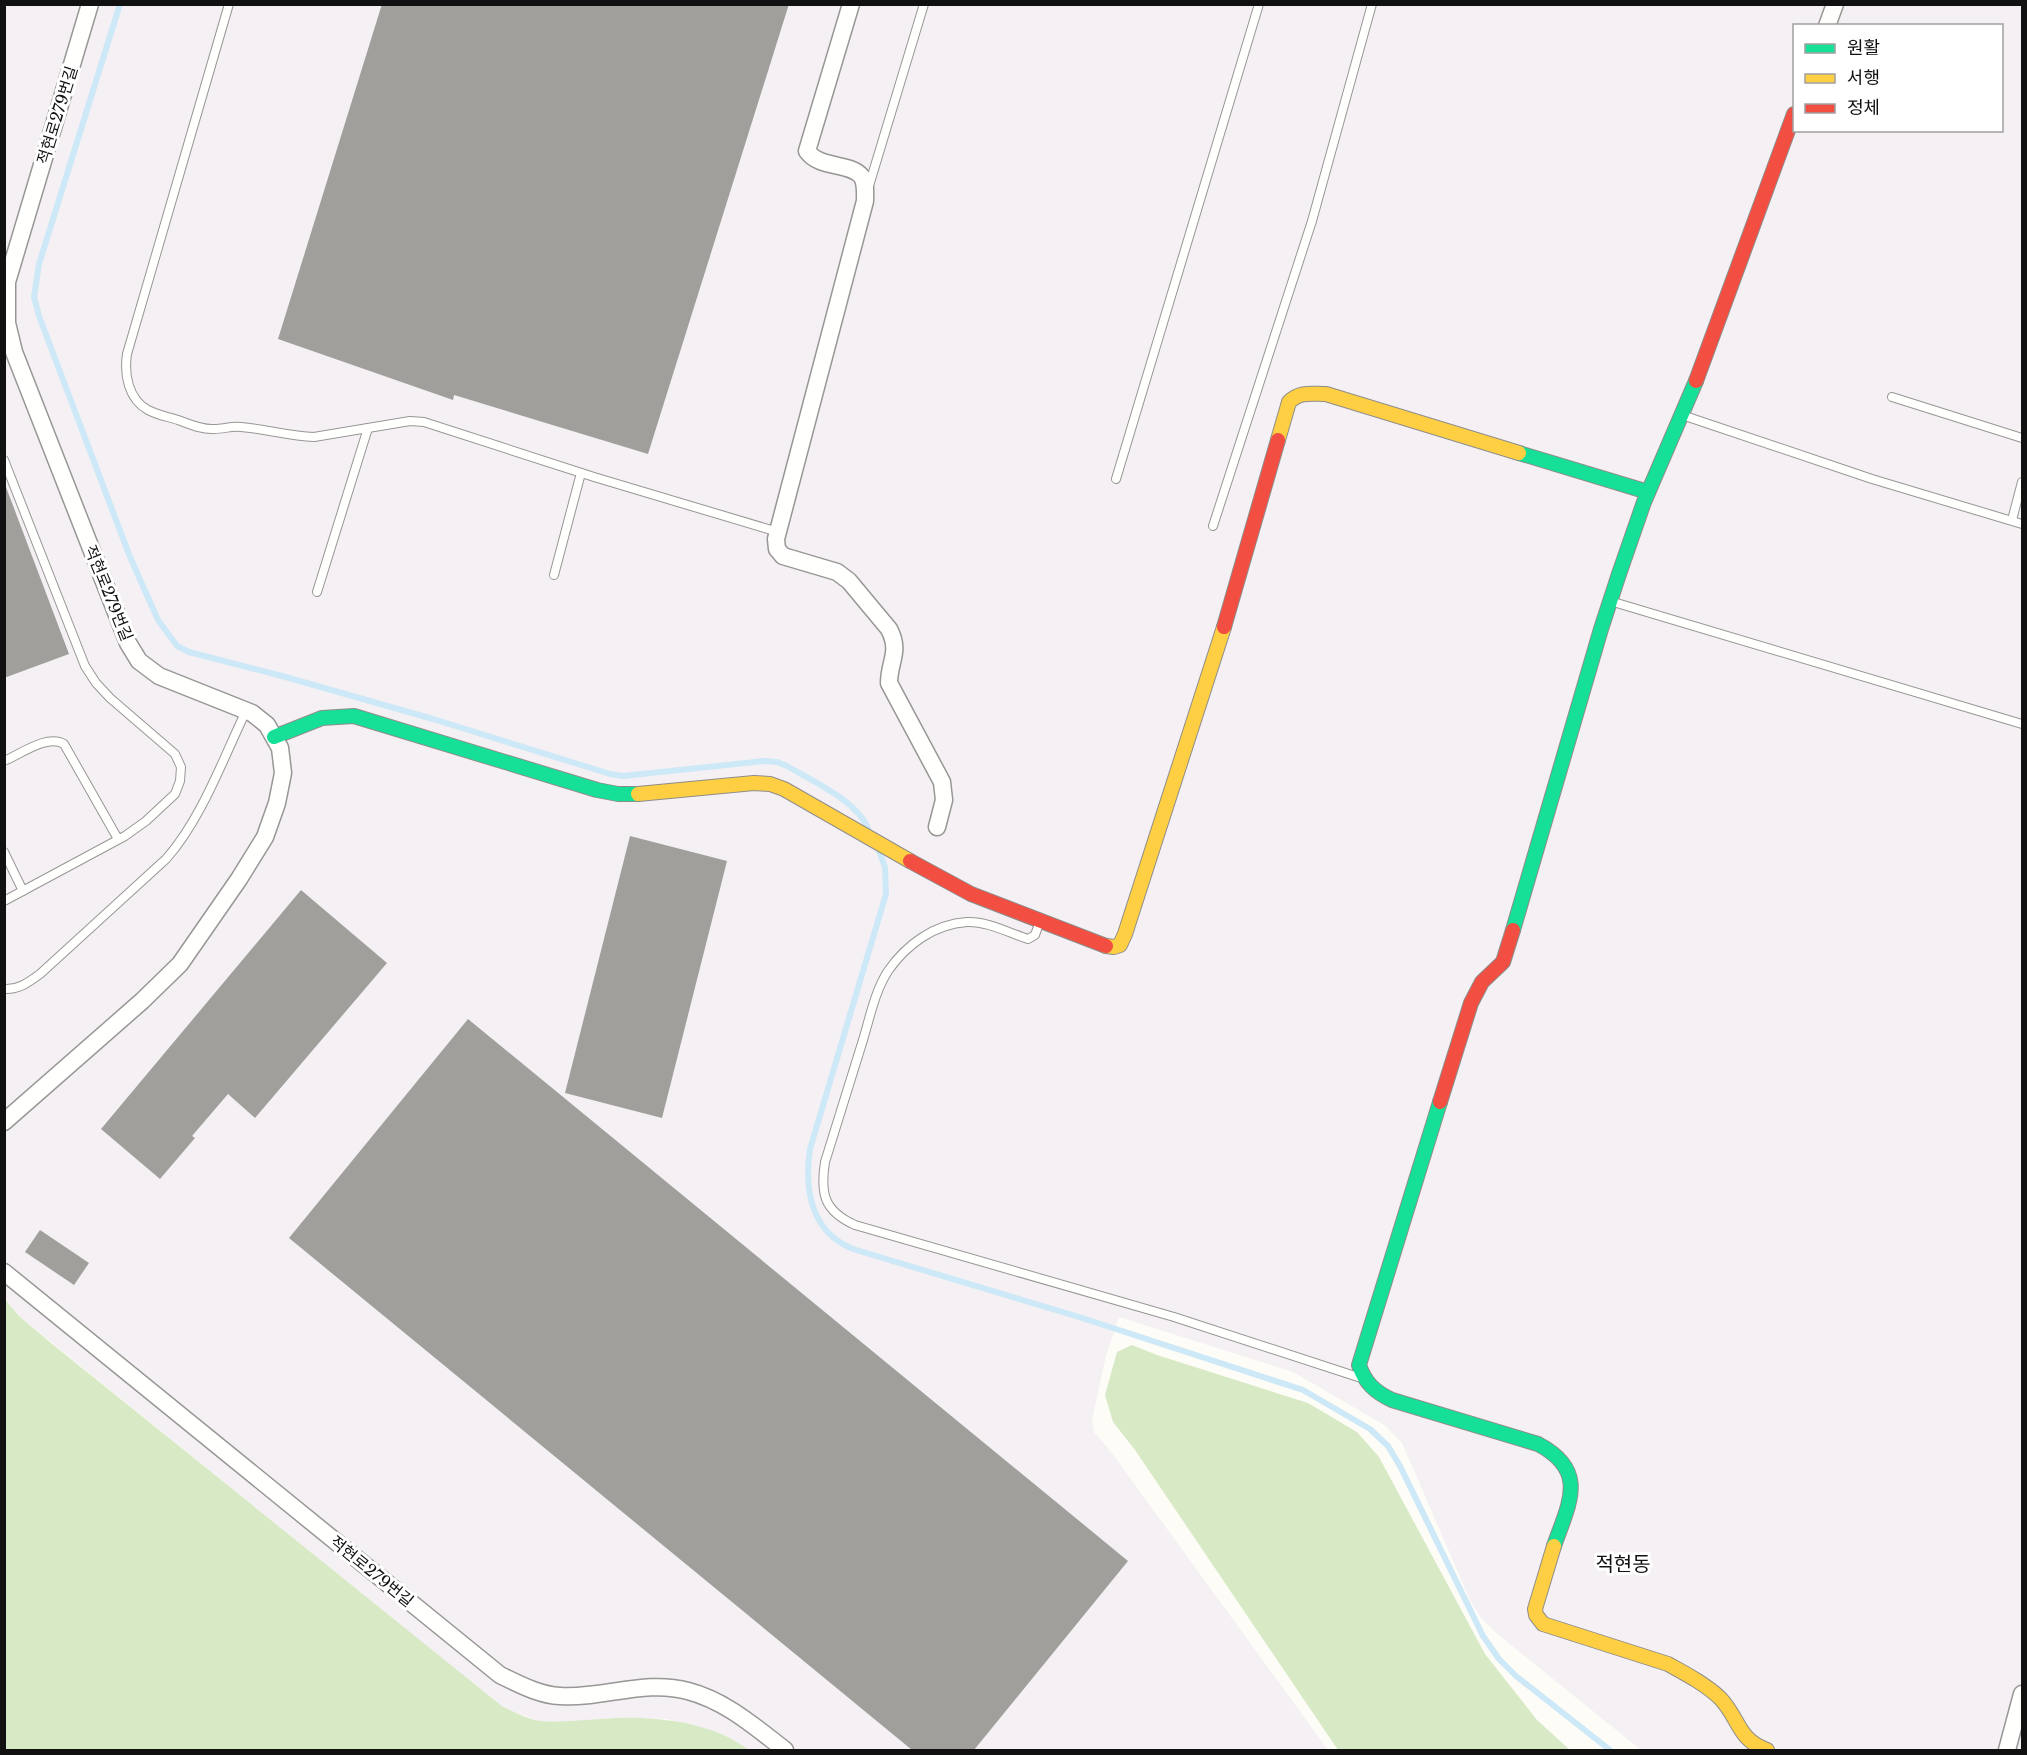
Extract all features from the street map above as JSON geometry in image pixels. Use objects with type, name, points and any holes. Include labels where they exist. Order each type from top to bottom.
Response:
[{"type":"street","name":"적현로279번길","points":[[4,1122],[180,964],[240,879],[265,837],[277,803],[283,773],[280,748],[267,725],[246,711],[159,676],[139,661],[128,643],[14,352],[7,323],[7,282],[90,4]]},
{"type":"street","points":[[851,4],[807,151],[818,160],[856,172],[865,185],[865,201],[776,539],[777,549],[783,556],[837,572],[849,580],[889,629],[894,638],[896,651],[889,683],[942,782],[945,800],[937,827]]},
{"type":"street","points":[[1828,24],[1835,4]]},
{"type":"street","points":[[1767,1750],[1761,1749],[1748,1740],[1741,1732],[1728,1706],[1714,1692],[1687,1674],[1668,1664],[1543,1624],[1536,1615],[1535,1609],[1567,1504],[1571,1482],[1569,1472],[1554,1451],[1538,1444],[1392,1400],[1374,1391],[1363,1379],[1359,1365],[1471,1003],[1482,982],[1503,962],[1506,954],[1610,601],[1648,492],[1706,357],[1793,117]]},
{"type":"street","points":[[274,737],[325,716],[338,714],[354,716],[597,790],[618,794],[754,783],[770,784],[784,789],[971,894],[1105,946],[1114,947],[1120,945],[1125,934],[1238,582],[1289,402],[1294,396],[1303,393],[1326,394],[1648,492]]},
{"type":"street","name":"적현로279번길","points":[[4,1272],[500,1675],[540,1693],[560,1696],[635,1688],[662,1687],[688,1690],[742,1716],[785,1750]]},
{"type":"street","points":[[2007,1750],[2022,1694]]},
{"type":"lane","points":[[228,4],[127,354],[126,378],[138,402],[147,410],[200,427],[213,429],[240,426],[302,436],[410,421],[424,422],[581,473],[778,532]]},
{"type":"lane","points":[[865,201],[924,4]]},
{"type":"lane","points":[[1116,479],[1259,4]]},
{"type":"lane","points":[[1213,526],[1312,221],[1372,4]]},
{"type":"lane","points":[[1892,397],[2022,438]]},
{"type":"lane","points":[[1681,415],[1872,479],[2022,524]]},
{"type":"lane","points":[[317,592],[368,428]]},
{"type":"lane","points":[[4,460],[86,666],[96,683],[110,698],[175,754],[181,766],[180,781],[175,794],[146,821],[118,839],[4,901]]},
{"type":"lane","points":[[554,575],[581,473]]},
{"type":"lane","points":[[2012,520],[2022,482]]},
{"type":"lane","points":[[1610,601],[2022,724]]},
{"type":"lane","points":[[4,989],[12,990],[25,985],[40,974],[166,860],[195,820],[246,711]]},
{"type":"lane","points":[[4,761],[48,741],[57,740],[64,744],[118,839]]},
{"type":"lane","points":[[4,852],[23,891]]},
{"type":"lane","points":[[1040,921],[1035,935],[1028,939],[978,922],[942,927],[916,942],[888,972],[874,1003],[825,1162],[822,1179],[824,1198],[832,1211],[841,1219],[855,1225],[1174,1317],[1363,1379]]},
{"type":"shaded area","points":[[5,5],[2022,5],[2022,1750],[1641,1750],[1501,1637],[1481,1618],[1470,1600],[1402,1443],[1386,1426],[1293,1372],[1119,1317],[1106,1356],[1092,1420],[1094,1432],[1111,1452],[1328,1750],[749,1750],[712,1731],[667,1719],[539,1721],[503,1708],[19,1316],[5,1298]]},
{"type":"green space","points":[[4,1298],[19,1316],[51,1343],[503,1707],[542,1721],[650,1718],[686,1723],[720,1733],[749,1750],[5,1750]]},
{"type":"green space","points":[[1132,1345],[1308,1403],[1357,1432],[1379,1457],[1485,1654],[1537,1720],[1570,1750],[1338,1750],[1135,1450],[1113,1422],[1105,1395],[1117,1352]]},
{"type":"building","points":[[382,4],[789,4],[648,454],[454,395],[453,400],[278,339]]},
{"type":"building","points":[[6,487],[69,654],[4,678],[4,488]]},
{"type":"building","points":[[630,836],[727,861],[662,1118],[565,1093]]},
{"type":"building","points":[[301,890],[387,963],[255,1118],[228,1094],[192,1136],[195,1138],[160,1179],[101,1129]]},
{"type":"building","points":[[468,1019],[1128,1561],[974,1750],[912,1750],[289,1238]]},
{"type":"building","points":[[40,1230],[89,1263],[74,1285],[25,1252]]},
{"type":"waterway","points":[[120,4],[39,264],[34,297],[39,316],[130,557],[158,620],[177,646],[189,652],[433,719],[610,774],[623,776],[765,761],[777,762],[844,800],[862,818],[868,828]]},
{"type":"waterway","points":[[879,851],[885,867],[886,894],[810,1149],[808,1180],[819,1221],[839,1242],[853,1249],[1079,1317],[1303,1390],[1370,1429],[1388,1446],[1400,1466],[1483,1636],[1499,1659],[1516,1676],[1610,1750]]},
{"type":"traffic: fast","points":[[1513,930],[1619,574],[1644,502],[1696,381]]},
{"type":"traffic: fast","points":[[1519,453],[1648,492]]},
{"type":"traffic: fast","points":[[274,737],[322,718],[354,716],[597,790],[618,794],[638,794]]},
{"type":"traffic: fast","points":[[1440,1102],[1359,1365],[1371,1386],[1392,1400],[1538,1444],[1554,1454],[1564,1465],[1571,1489],[1565,1516],[1554,1546]]},
{"type":"traffic: slow","points":[[1278,440],[1289,402],[1293,398],[1302,395],[1326,394],[1519,453]]},
{"type":"traffic: slow","points":[[1106,946],[1120,945],[1125,934],[1224,627]]},
{"type":"traffic: slow","points":[[638,794],[754,783],[770,784],[784,789],[910,861]]},
{"type":"traffic: slow","points":[[1554,1546],[1535,1609],[1536,1615],[1543,1624],[1668,1664],[1702,1684],[1720,1698],[1744,1734],[1767,1750]]},
{"type":"traffic: jam","points":[[1696,381],[1793,117]]},
{"type":"traffic: jam","points":[[1224,627],[1278,440]]},
{"type":"traffic: jam","points":[[910,861],[971,894],[1106,946]]},
{"type":"traffic: jam","points":[[1440,1102],[1471,1003],[1482,982],[1503,962],[1513,930]]},
{"type":"district","name":"적현동","points":[[1623,1564]]}]
